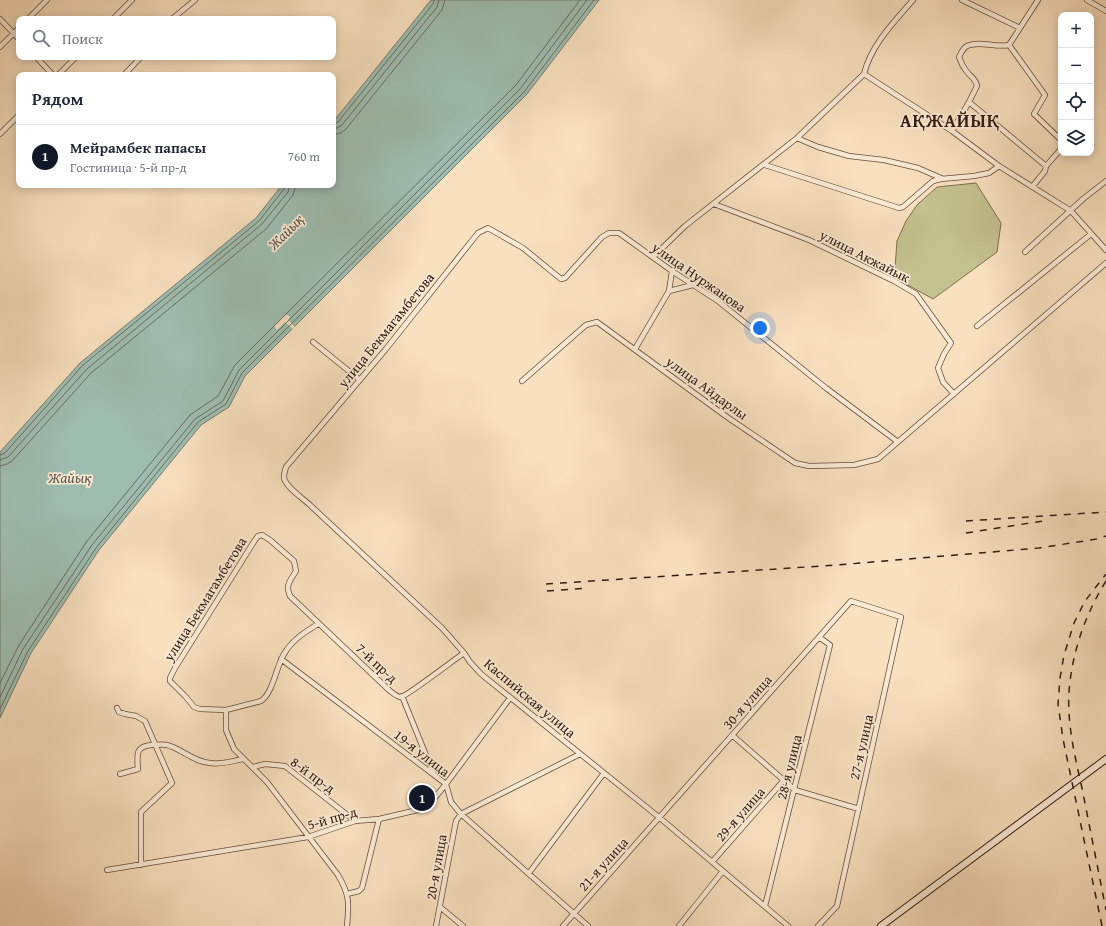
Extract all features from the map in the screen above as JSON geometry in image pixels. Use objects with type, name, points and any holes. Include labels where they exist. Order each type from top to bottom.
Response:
[{"type":"street","points":[[31,16],[47,0]]},
{"type":"street","points":[[116,16],[132,0]]},
{"type":"street","points":[[653,257],[686,226],[797,138],[864,74],[867,60],[887,30],[914,0]]},
{"type":"street","points":[[962,0],[1020,28]]},
{"type":"street","points":[[952,131],[970,102],[977,86],[976,81],[961,65],[959,57],[963,50],[967,46],[978,44],[1002,47],[1009,45],[1038,0]]},
{"type":"street","points":[[1087,0],[1106,11]]},
{"type":"street","points":[[175,16],[192,1]]},
{"type":"street","points":[[0,19],[16,35]]},
{"type":"street","points":[[0,47],[14,33]]},
{"type":"street","points":[[1009,45],[1045,95],[1034,114],[1058,137]]},
{"type":"street","points":[[39,60],[50,72]]},
{"type":"street","points":[[61,72],[73,60]]},
{"type":"street","points":[[127,72],[138,60]]},
{"type":"street","points":[[864,74],[952,131],[999,166],[1071,211],[1106,250]]},
{"type":"street","points":[[970,102],[1046,166]]},
{"type":"street","points":[[0,134],[16,118]]},
{"type":"street","points":[[797,138],[818,147],[849,156],[884,160],[918,168],[941,179]]},
{"type":"street","points":[[1032,187],[1045,171],[1046,166],[1058,152]]},
{"type":"street","points":[[765,164],[899,208],[903,207],[933,181],[989,173],[999,166]]},
{"type":"street","points":[[1025,252],[1106,181]]},
{"type":"street","name":"улица Акжайык","points":[[714,204],[809,240],[894,281],[916,294],[951,343],[938,368],[943,382],[954,394]]},
{"type":"street","name":"улица Нуржанова","points":[[488,228],[523,248],[561,279],[565,278],[602,237],[609,233],[619,233],[672,271],[718,301],[826,388],[898,442]]},
{"type":"street","name":"улица Бекмагамбетова","points":[[286,467],[386,349],[478,233],[488,228]]},
{"type":"street","points":[[977,326],[1091,234]]},
{"type":"street","name":"улица Айдарлы","points":[[522,381],[586,325],[597,322],[728,417],[795,463],[809,466],[854,465],[878,459],[1106,263]]},
{"type":"street","points":[[635,350],[669,291],[672,271]]},
{"type":"street","points":[[669,291],[693,285]]},
{"type":"street","points":[[313,342],[360,380]]},
{"type":"street","name":"Каспийская улица","points":[[286,467],[284,476],[285,482],[442,628],[481,674],[660,818],[788,926]]},
{"type":"street","name":"улица Бекмагамбетова","points":[[226,710],[200,709],[194,707],[172,684],[170,678],[234,572],[258,536],[265,536],[294,561],[296,571],[288,584],[287,590],[297,605],[318,624]]},
{"type":"street","name":"30-я улица","points":[[660,818],[851,601]]},
{"type":"street","name":"27-я улица","points":[[818,926],[837,906],[901,617],[851,601]]},
{"type":"street","points":[[318,624],[291,643],[281,659],[265,698],[261,701],[226,710],[226,730],[234,749],[267,782],[338,875],[347,894],[347,926]]},
{"type":"street","name":"7-й пр-д","points":[[318,624],[397,696],[402,696],[464,653]]},
{"type":"street","name":"28-я улица","points":[[765,906],[830,645],[819,637]]},
{"type":"street","name":"19-я улица","points":[[281,659],[446,784],[451,802],[461,814],[588,926]]},
{"type":"street","points":[[402,696],[434,776]]},
{"type":"street","name":"5-й пр-д","points":[[107,870],[308,837],[355,821],[379,819],[422,809],[428,806],[446,784],[510,698]]},
{"type":"street","points":[[118,708],[119,712],[136,716],[145,721],[172,783],[141,812],[141,865]]},
{"type":"street","points":[[732,735],[795,790],[859,809]]},
{"type":"street","points":[[120,774],[138,769],[137,757],[140,749],[144,746],[167,746],[209,764],[243,759]]},
{"type":"street","points":[[461,814],[580,754]]},
{"type":"street","points":[[881,926],[1106,759]]},
{"type":"street","name":"8-й пр-д","points":[[253,767],[265,764],[285,766],[355,821]]},
{"type":"street","points":[[529,873],[604,774]]},
{"type":"street","name":"29-я улица","points":[[712,862],[784,780]]},
{"type":"street","name":"20-я улица","points":[[436,926],[456,821],[461,814]]},
{"type":"street","name":"21-я улица","points":[[563,926],[660,818]]},
{"type":"street","points":[[347,894],[359,891],[362,888],[379,819]]},
{"type":"street","points":[[679,926],[723,871]]},
{"type":"street","points":[[440,907],[463,926]]},
{"type":"shaded area","points":[[976,183],[1001,223],[997,252],[933,299],[906,284],[895,268],[897,241],[906,221],[917,205],[937,187]]},
{"type":"water","name":"Жайық","points":[[431,0],[599,0],[527,94],[245,376],[229,407],[201,425],[99,550],[31,653],[0,718],[0,452],[80,363],[256,218],[280,188],[336,188],[336,118]]},
{"type":"pier","points":[[286,314],[290,317],[288,320],[296,328],[294,330],[285,322],[277,330],[274,326]]},
{"type":"railway","points":[[966,521],[1106,512]]},
{"type":"railway","points":[[966,533],[1043,521]]},
{"type":"railway","points":[[546,584],[837,565],[1039,548],[1097,539],[1106,536]]},
{"type":"railway","points":[[1102,926],[1063,739],[1058,704],[1064,655],[1074,623],[1085,601],[1106,574]]},
{"type":"railway","points":[[1106,581],[1092,607],[1076,648],[1069,692],[1069,716],[1074,752],[1106,910]]},
{"type":"railway","points":[[547,591],[589,588]]},
{"type":"place","name":"Мейрамбек папасы","points":[[422,798]]},
{"type":"district","name":"АҚЖАЙЫҚ","points":[[950,121]]}]
